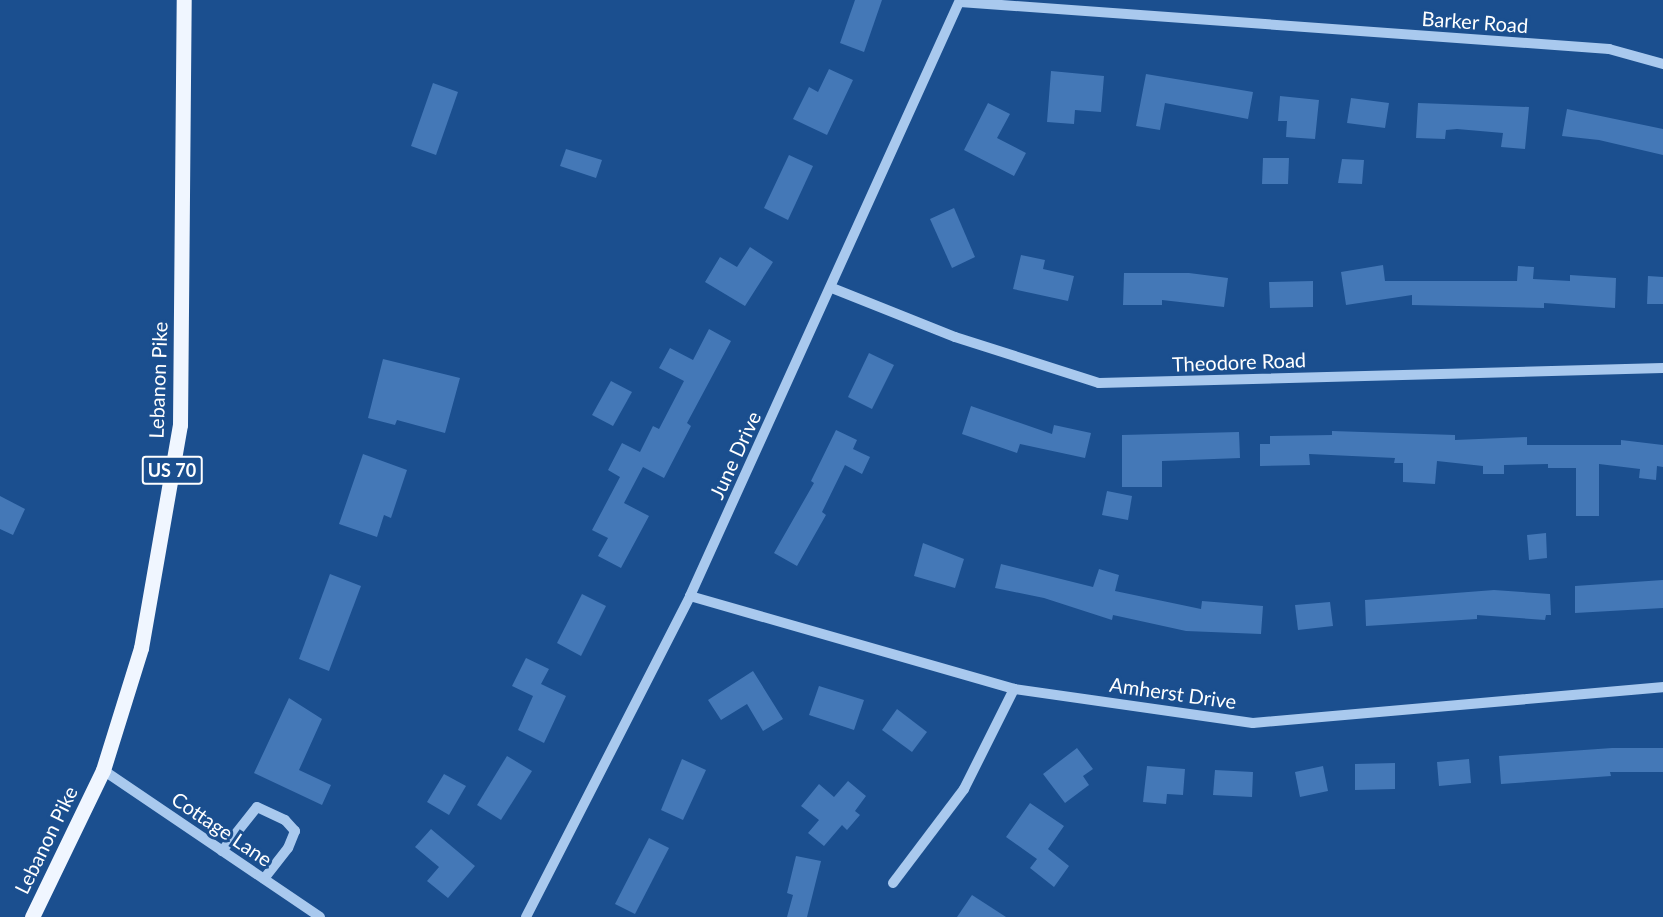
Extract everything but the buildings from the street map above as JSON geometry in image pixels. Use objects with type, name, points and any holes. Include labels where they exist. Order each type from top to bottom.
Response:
[{"type":"main road","name":"Lebanon Pike","points":[[32,917],[103,770],[141,648],[180,425],[184,0]]},
{"type":"street","name":"Barker Road","points":[[960,1],[1609,49],[1663,64]]},
{"type":"street","name":"June Drive","points":[[526,917],[690,596],[832,288],[960,1]]},
{"type":"street","name":"Theodore Road","points":[[832,288],[955,337],[1099,383],[1663,368]]},
{"type":"street","name":"Amherst Drive","points":[[690,596],[1014,689],[1253,723],[1663,687]]},
{"type":"street","points":[[893,883],[964,789],[1014,689]]},
{"type":"street","name":"Cottage Lane","points":[[103,770],[320,917]]},
{"type":"street","points":[[222,851],[257,807],[285,820],[295,831],[288,848],[264,879]]}]
